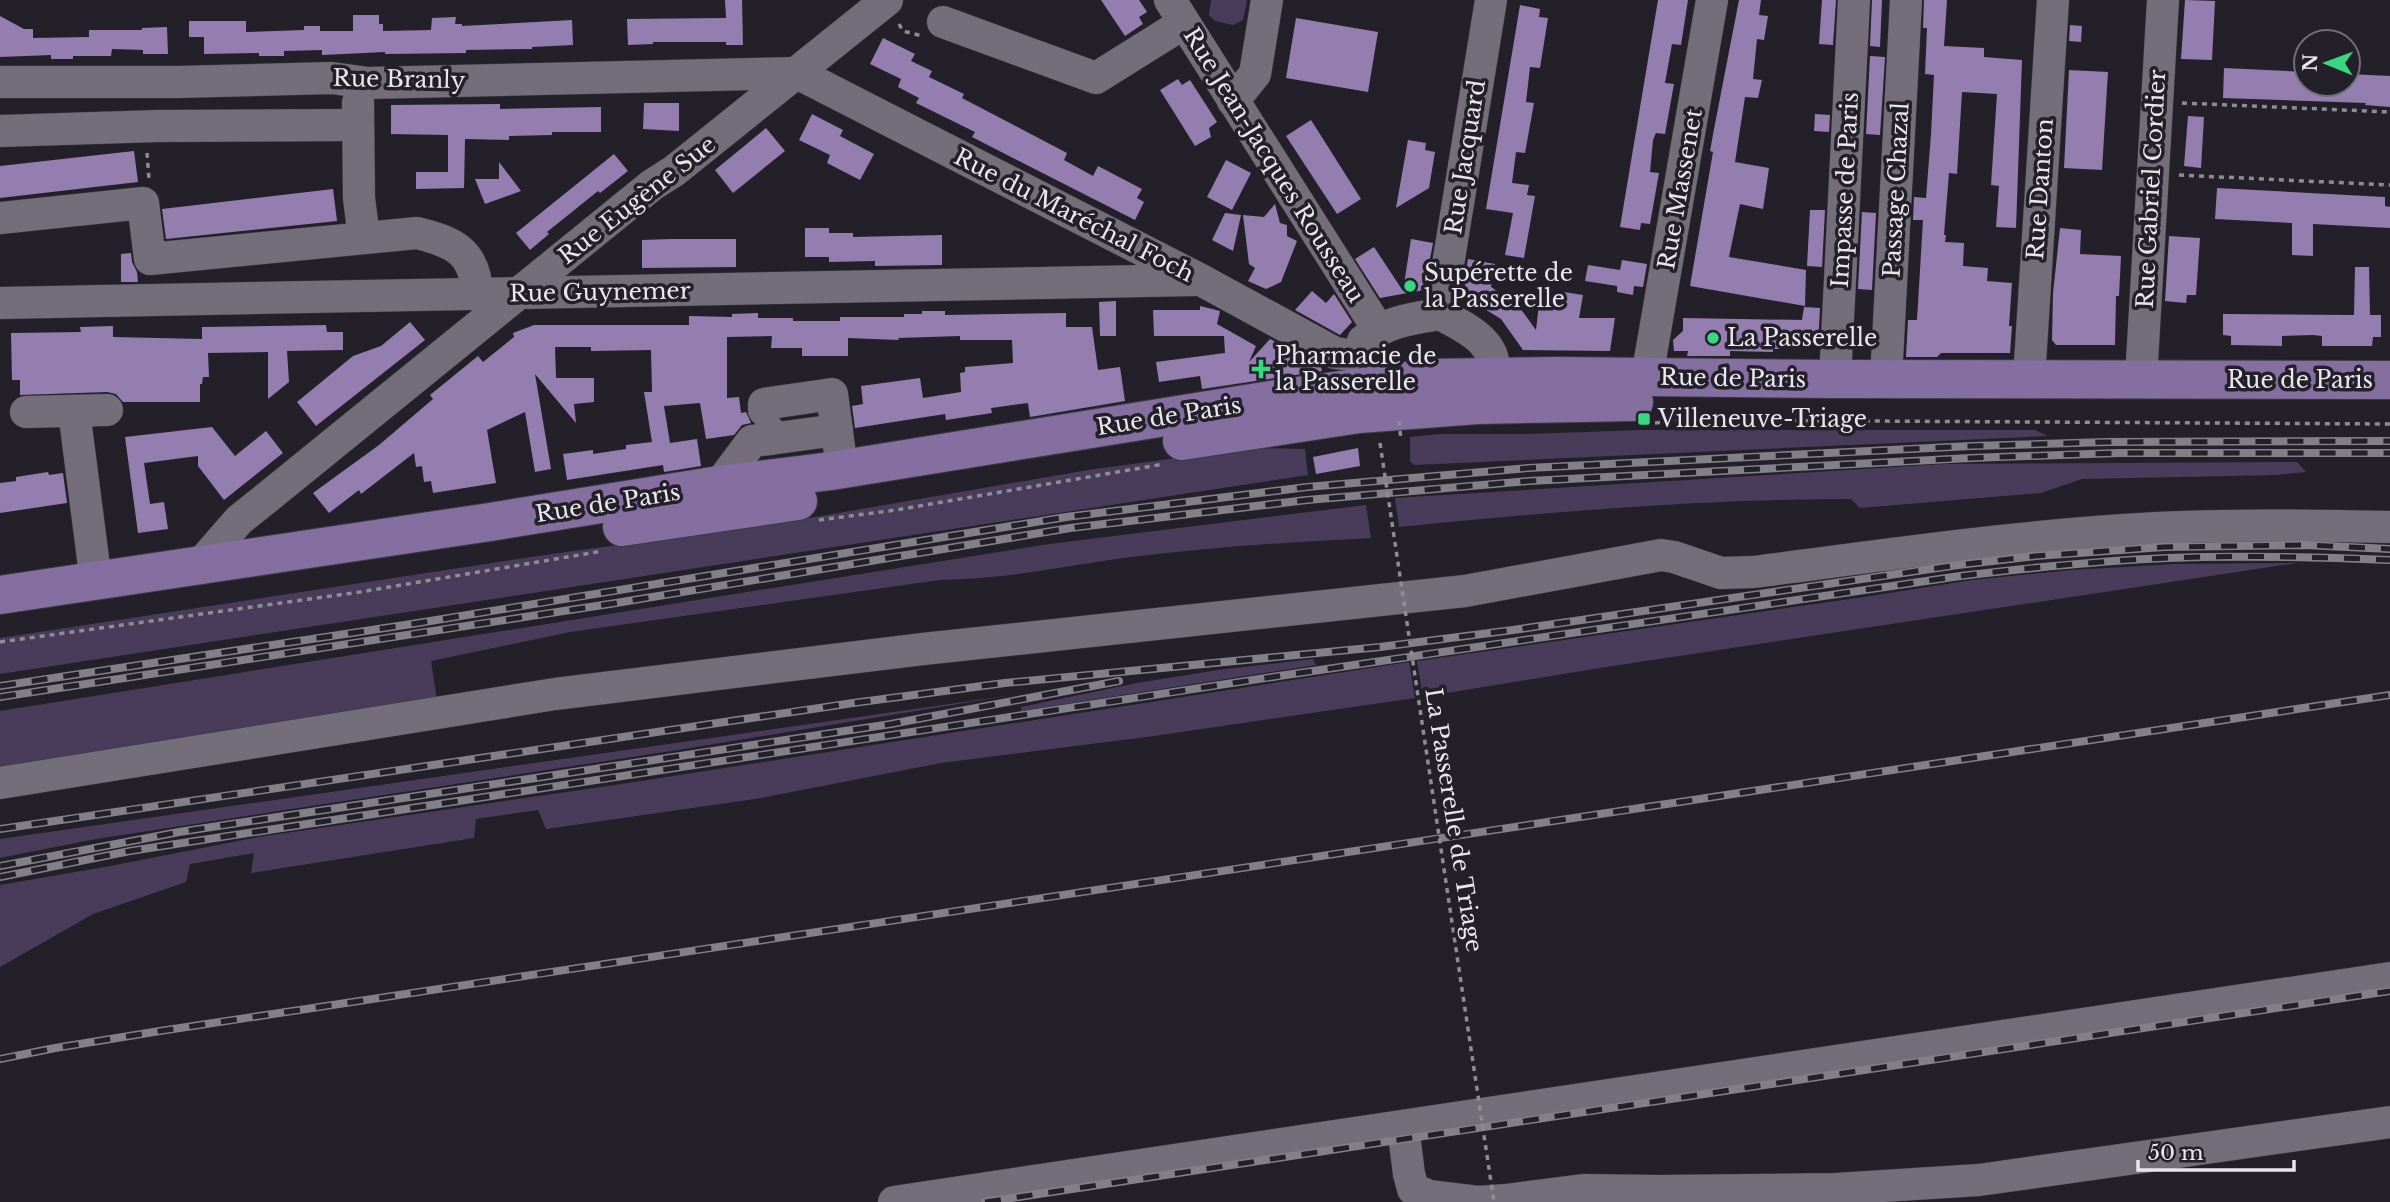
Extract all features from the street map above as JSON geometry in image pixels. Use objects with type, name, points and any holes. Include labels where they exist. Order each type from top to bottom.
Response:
[{"type":"main road","name":"Rue de Paris","points":[[0,595],[490,523],[719,485],[1359,400],[1647,377],[2390,380]]},
{"type":"main road","name":"Rue de Paris","points":[[1485,391],[1636,402],[2390,405]]},
{"type":"main road","name":"Rue de Paris","points":[[0,619],[204,592],[1359,400]]},
{"type":"street","points":[[1233,101],[1255,74],[1267,0]]},
{"type":"street","name":"Rue Jacquard","points":[[1440,314],[1490,0]]},
{"type":"street","name":"Rue Massenet","points":[[1647,377],[1712,0]]},
{"type":"street","name":"Impasse de Paris","points":[[1835,379],[1854,0]]},
{"type":"street","name":"Passage Chazal","points":[[1886,379],[1906,0]]},
{"type":"street","name":"Rue Danton","points":[[2029,379],[2053,0]]},
{"type":"street","name":"Rue Gabriel Cordier","points":[[2141,379],[2163,0]]},
{"type":"street","name":"Rue Eugène Sue","points":[[199,566],[239,520],[652,185],[674,171],[886,1]]},
{"type":"street","points":[[943,22],[1096,78],[1177,12]]},
{"type":"street","name":"Rue Jean-Jacques Rousseau","points":[[1177,12],[1378,329]]},
{"type":"street","name":"Rue Branly","points":[[0,82],[178,82],[332,78],[358,82],[797,73]]},
{"type":"street","name":"Rue du Maréchal Foch","points":[[797,73],[1201,280],[1335,353],[1359,400]]},
{"type":"street","points":[[358,82],[359,198],[364,238]]},
{"type":"street","points":[[0,131],[358,125]]},
{"type":"street","points":[[0,218],[143,203],[150,259],[417,233],[446,240],[468,259],[476,278],[477,295]]},
{"type":"street","name":"Rue Guynemer","points":[[0,303],[1201,280]]},
{"type":"street","points":[[1359,400],[1378,329],[1395,322],[1440,314],[1479,337],[1494,357],[1485,391]]},
{"type":"street","points":[[719,485],[752,442],[832,394],[842,469]]},
{"type":"street","points":[[26,412],[107,410]]},
{"type":"street","points":[[74,411],[96,582]]},
{"type":"street","points":[[0,783],[555,694],[923,649],[1465,591],[1661,555],[1721,573],[1753,572],[1978,544],[2155,528],[2327,525],[2390,527]]},
{"type":"street","points":[[894,1202],[2390,978]]},
{"type":"street","points":[[1403,1126],[1411,1196],[1422,1194],[1490,1202],[1583,1190],[1836,1189],[1979,1180],[2390,1122]]},
{"type":"path","points":[[886,1],[903,31],[924,37],[943,22]]},
{"type":"path","points":[[2156,102],[2390,112]]},
{"type":"path","points":[[143,203],[150,193],[144,127]]},
{"type":"path","points":[[2151,174],[2390,185]]},
{"type":"path","name":"La Passerelle de Triage","points":[[1359,400],[1494,1202]]},
{"type":"path","points":[[1653,424],[1702,420],[2390,424]]},
{"type":"path","points":[[1399,421],[1401,440]]},
{"type":"path","points":[[1396,431],[1408,432]]},
{"type":"path","points":[[816,521],[1171,463]]},
{"type":"path","points":[[0,642],[360,592],[603,551]]},
{"type":"shaded area","points":[[1211,0],[1247,0],[1243,20],[1233,25],[1215,21],[1209,15]]},
{"type":"shaded area","points":[[1639,430],[2035,430],[2048,436],[1414,465],[1410,461],[1410,437]]},
{"type":"shaded area","points":[[1251,448],[1305,449],[1308,475],[0,674],[0,638],[538,556],[792,521],[1088,470]]},
{"type":"shaded area","points":[[2297,462],[2306,472],[2082,479],[2041,493],[1860,508],[1851,499],[1738,501],[1399,527],[1395,498],[1945,464]]},
{"type":"shaded area","points":[[1366,505],[1371,538],[1161,553],[1013,575],[940,580],[570,632],[431,661],[437,701],[0,770],[0,711],[1049,544]]},
{"type":"shaded area","points":[[2297,563],[1423,697],[1417,661],[1972,580],[2072,570],[2176,564]]},
{"type":"shaded area","points":[[1313,659],[1316,665],[1021,711],[1021,707],[1137,683]]},
{"type":"shaded area","points":[[1409,662],[1415,698],[1154,736],[941,763],[755,799],[546,829],[538,810],[476,819],[474,838],[251,873],[254,853],[190,864],[186,882],[93,914],[0,967],[0,885],[258,837],[615,785]]},
{"type":"shaded area","points":[[1013,695],[684,749],[96,839],[0,858],[0,839]]},
{"type":"building","points":[[725,0],[742,0],[743,45],[726,45],[726,42],[653,42],[628,45],[627,19],[726,18]]},
{"type":"building","points":[[1101,0],[1139,0],[1147,12],[1139,17],[1143,24],[1125,36]]},
{"type":"building","points":[[1658,0],[1688,0],[1681,45],[1672,44],[1665,83],[1674,84],[1665,134],[1656,133],[1653,140],[1650,172],[1659,173],[1650,224],[1641,223],[1640,230],[1620,227]]},
{"type":"building","points":[[1739,0],[1761,0],[1759,15],[1768,16],[1764,40],[1757,39],[1753,79],[1762,80],[1758,98],[1745,97],[1735,162],[1769,168],[1763,209],[1740,204],[1729,257],[1806,270],[1805,306],[1690,286],[1713,152],[1710,151]]},
{"type":"building","points":[[1822,0],[1836,0],[1833,45],[1819,44]]},
{"type":"building","points":[[1872,0],[1882,0],[1880,47],[1870,46]]},
{"type":"building","points":[[1924,0],[1947,0],[1944,46],[1984,48],[1984,57],[2022,60],[2016,228],[1996,227],[1999,186],[1991,185],[1997,94],[1962,92],[1957,174],[1949,173],[1944,235],[1945,242],[1964,243],[1963,266],[1988,268],[1987,281],[2012,283],[2010,353],[1941,353],[1937,357],[1906,357],[1908,320],[1917,320],[1923,220],[1913,220],[1914,197],[1926,198],[1934,75],[1925,74],[1927,28],[1923,28]]},
{"type":"building","points":[[2185,0],[2215,1],[2212,60],[2181,59]]},
{"type":"building","points":[[1520,5],[1540,9],[1539,17],[1548,18],[1540,68],[1530,67],[1526,102],[1534,103],[1525,153],[1516,152],[1512,183],[1529,185],[1527,195],[1535,196],[1524,258],[1505,255],[1513,213],[1486,209]]},
{"type":"building","points":[[353,15],[379,15],[379,24],[383,24],[383,31],[431,30],[432,18],[456,17],[455,24],[462,26],[572,20],[573,45],[466,50],[466,53],[385,52],[322,55],[322,50],[284,51],[284,56],[259,56],[259,53],[204,54],[204,37],[189,37],[189,21],[246,21],[246,32],[304,30],[304,26],[320,26],[320,31],[353,31]]},
{"type":"building","points":[[0,16],[24,29],[33,29],[33,38],[89,37],[89,30],[167,27],[168,54],[143,54],[143,50],[112,49],[111,56],[73,56],[73,59],[51,59],[51,55],[0,57]]},
{"type":"building","points":[[1296,18],[1378,32],[1368,92],[1286,78]]},
{"type":"building","points":[[2070,25],[2082,26],[2081,42],[2069,41]]},
{"type":"building","points":[[883,38],[915,54],[911,61],[932,71],[929,77],[964,94],[962,98],[1067,153],[1064,160],[1093,176],[1098,166],[1142,189],[1137,198],[1144,202],[1135,220],[972,137],[975,132],[916,103],[919,98],[898,87],[901,79],[870,64]]},
{"type":"building","points":[[1870,56],[1885,57],[1880,135],[1866,134]]},
{"type":"building","points":[[2224,68],[2292,71],[2292,98],[2362,98],[2362,75],[2390,76],[2390,107],[2365,105],[2366,103],[2223,98]]},
{"type":"building","points":[[2069,70],[2108,72],[2102,170],[2064,168]]},
{"type":"building","points":[[1178,79],[1182,85],[1190,80],[1217,122],[1209,128],[1211,137],[1195,146],[1160,90]]},
{"type":"building","points":[[644,103],[679,103],[679,131],[643,129]]},
{"type":"building","points":[[500,104],[500,109],[601,107],[601,132],[552,132],[552,135],[509,136],[509,140],[465,139],[464,188],[416,189],[416,172],[448,172],[448,135],[391,134],[391,105]]},
{"type":"building","points":[[812,114],[843,130],[840,136],[874,154],[860,180],[827,163],[830,155],[799,140]]},
{"type":"building","points":[[1815,114],[1830,115],[1829,132],[1814,131]]},
{"type":"building","points":[[2188,116],[2204,117],[2201,168],[2184,166]]},
{"type":"building","points":[[1311,120],[1361,199],[1337,214],[1286,136]]},
{"type":"building","points":[[766,128],[785,151],[733,193],[715,170]]},
{"type":"building","points":[[1408,140],[1426,143],[1425,150],[1435,152],[1429,188],[1396,208]]},
{"type":"building","points":[[134,151],[138,182],[0,198],[0,166]]},
{"type":"building","points":[[614,154],[628,171],[547,232],[549,234],[530,250],[516,233]]},
{"type":"building","points":[[1226,160],[1251,173],[1232,210],[1207,197]]},
{"type":"building","points":[[499,162],[521,191],[485,204],[475,179],[499,179]]},
{"type":"building","points":[[2217,188],[2385,197],[2385,206],[2390,207],[2390,228],[2313,224],[2313,256],[2292,255],[2292,223],[2215,219]]},
{"type":"building","points":[[333,189],[337,221],[166,239],[162,209]]},
{"type":"building","points":[[1275,204],[1280,223],[1287,225],[1287,236],[1297,241],[1281,282],[1266,289],[1248,281],[1255,268],[1249,264],[1243,215],[1264,217]]},
{"type":"building","points":[[1810,210],[1825,210],[1822,267],[1807,266]]},
{"type":"building","points":[[1862,212],[1876,213],[1872,290],[1858,289]]},
{"type":"building","points":[[1225,213],[1241,215],[1233,251],[1212,240]]},
{"type":"building","points":[[805,228],[829,228],[829,233],[853,233],[853,237],[942,235],[942,265],[875,266],[875,261],[829,262],[829,257],[805,257]]},
{"type":"building","points":[[2060,228],[2081,230],[2080,254],[2121,256],[2119,296],[2116,296],[2115,345],[2056,345],[2052,340],[2053,293]]},
{"type":"building","points":[[2169,236],[2200,238],[2196,295],[2187,295],[2186,303],[2165,301]]},
{"type":"building","points":[[736,239],[736,267],[642,268],[642,240]]},
{"type":"building","points":[[1411,239],[1433,243],[1424,290],[1380,298],[1355,259],[1374,247],[1403,291]]},
{"type":"building","points":[[131,253],[138,282],[121,282],[121,254]]},
{"type":"building","points":[[1468,259],[1495,264],[1491,287],[1517,304],[1536,330],[1540,296],[1556,298],[1557,291],[1583,295],[1579,318],[1615,318],[1610,351],[1523,350],[1501,319],[1462,295]]},
{"type":"building","points":[[1622,260],[1647,264],[1643,287],[1634,286],[1633,295],[1617,292],[1617,286],[1585,281],[1588,265],[1620,270]]},
{"type":"building","points":[[2355,267],[2369,267],[2370,315],[2381,315],[2381,337],[2373,337],[2372,346],[2322,346],[2322,336],[2313,335],[2282,336],[2282,346],[2231,345],[2231,336],[2223,335],[2223,314],[2354,315]]},
{"type":"building","points":[[1312,291],[1326,303],[1334,294],[1352,322],[1340,335],[1295,310]]},
{"type":"building","points":[[1116,301],[1116,336],[1100,336],[1099,302]]},
{"type":"building","points":[[1200,306],[1220,311],[1217,324],[1256,346],[1249,362],[1270,339],[1321,367],[1322,371],[1202,389],[1200,376],[1159,382],[1156,362],[1225,353],[1224,336],[1154,336],[1153,310],[1200,310]]},
{"type":"building","points":[[1804,307],[1820,308],[1818,345],[1780,343],[1780,349],[1773,349],[1773,352],[1730,351],[1730,356],[1687,356],[1688,351],[1674,351],[1673,340],[1683,331],[1683,318],[1802,320]]},
{"type":"building","points":[[922,311],[945,311],[945,315],[1066,313],[1066,327],[1092,327],[1098,370],[1120,367],[1125,401],[1030,417],[1028,403],[991,408],[992,413],[946,420],[945,414],[855,428],[852,406],[863,404],[861,386],[920,378],[923,398],[961,392],[960,373],[965,372],[965,367],[1013,363],[1012,340],[960,340],[960,336],[898,338],[899,340],[848,338],[848,356],[802,356],[802,348],[771,348],[772,336],[727,337],[727,398],[739,397],[741,413],[746,412],[751,423],[742,425],[734,435],[706,439],[700,403],[664,406],[670,443],[697,439],[701,466],[664,472],[663,465],[567,480],[563,454],[593,450],[593,454],[626,449],[626,445],[652,442],[644,392],[652,392],[651,350],[591,351],[591,347],[555,347],[556,378],[594,378],[594,402],[574,404],[576,423],[535,374],[551,469],[535,472],[525,412],[487,430],[496,483],[433,493],[431,481],[424,482],[422,466],[416,467],[414,453],[361,494],[359,490],[329,513],[313,493],[379,445],[433,399],[430,395],[478,356],[483,362],[514,337],[513,333],[534,325],[689,325],[689,316],[732,317],[732,314],[758,313],[758,318],[840,321],[840,317],[904,317],[904,314],[922,314]]},
{"type":"building","points":[[410,322],[425,340],[316,426],[297,402],[353,356],[381,346]]},
{"type":"building","points":[[326,325],[327,332],[343,332],[343,350],[287,351],[289,382],[268,399],[268,352],[208,353],[209,377],[203,377],[200,384],[200,402],[123,402],[116,394],[107,392],[20,395],[20,380],[12,380],[11,333],[81,332],[80,327],[113,326],[113,337],[202,339],[202,327]]},
{"type":"building","points":[[212,427],[235,456],[266,431],[283,453],[224,500],[198,466],[198,456],[144,463],[150,504],[164,502],[168,529],[138,533],[125,437]]},
{"type":"building","points":[[1358,448],[1360,466],[1316,474],[1313,457]]},
{"type":"building","points":[[48,472],[49,475],[63,473],[67,503],[0,513],[0,483],[16,481],[16,477]]},
{"type":"railway","points":[[0,686],[418,623],[1066,517],[1307,487],[1528,468],[1971,446],[2107,442],[2390,441]]},
{"type":"railway","points":[[0,697],[616,603],[1070,528],[1307,500],[1529,481],[1970,458],[2119,453],[2390,453]]},
{"type":"railway","points":[[0,829],[853,703],[1005,683],[1380,647],[1958,565],[2035,556],[2164,547],[2305,545],[2390,549]]},
{"type":"railway","points":[[0,877],[130,851],[1279,676],[1960,576],[2167,558],[2390,560]]},
{"type":"railway","points":[[0,866],[179,832],[891,724],[1119,681]]},
{"type":"railway","points":[[0,1059],[160,1031],[2390,695]]},
{"type":"railway","points":[[985,1202],[2390,991]]},
{"type":"place","name":"Supérette de la Passerelle","points":[[1410,286]]},
{"type":"place","name":"La Passerelle","points":[[1713,338]]},
{"type":"place","name":"Pharmacie de la Passerelle","points":[[1261,369]]},
{"type":"place","name":"Villeneuve-Triage","points":[[1644,419]]}]
